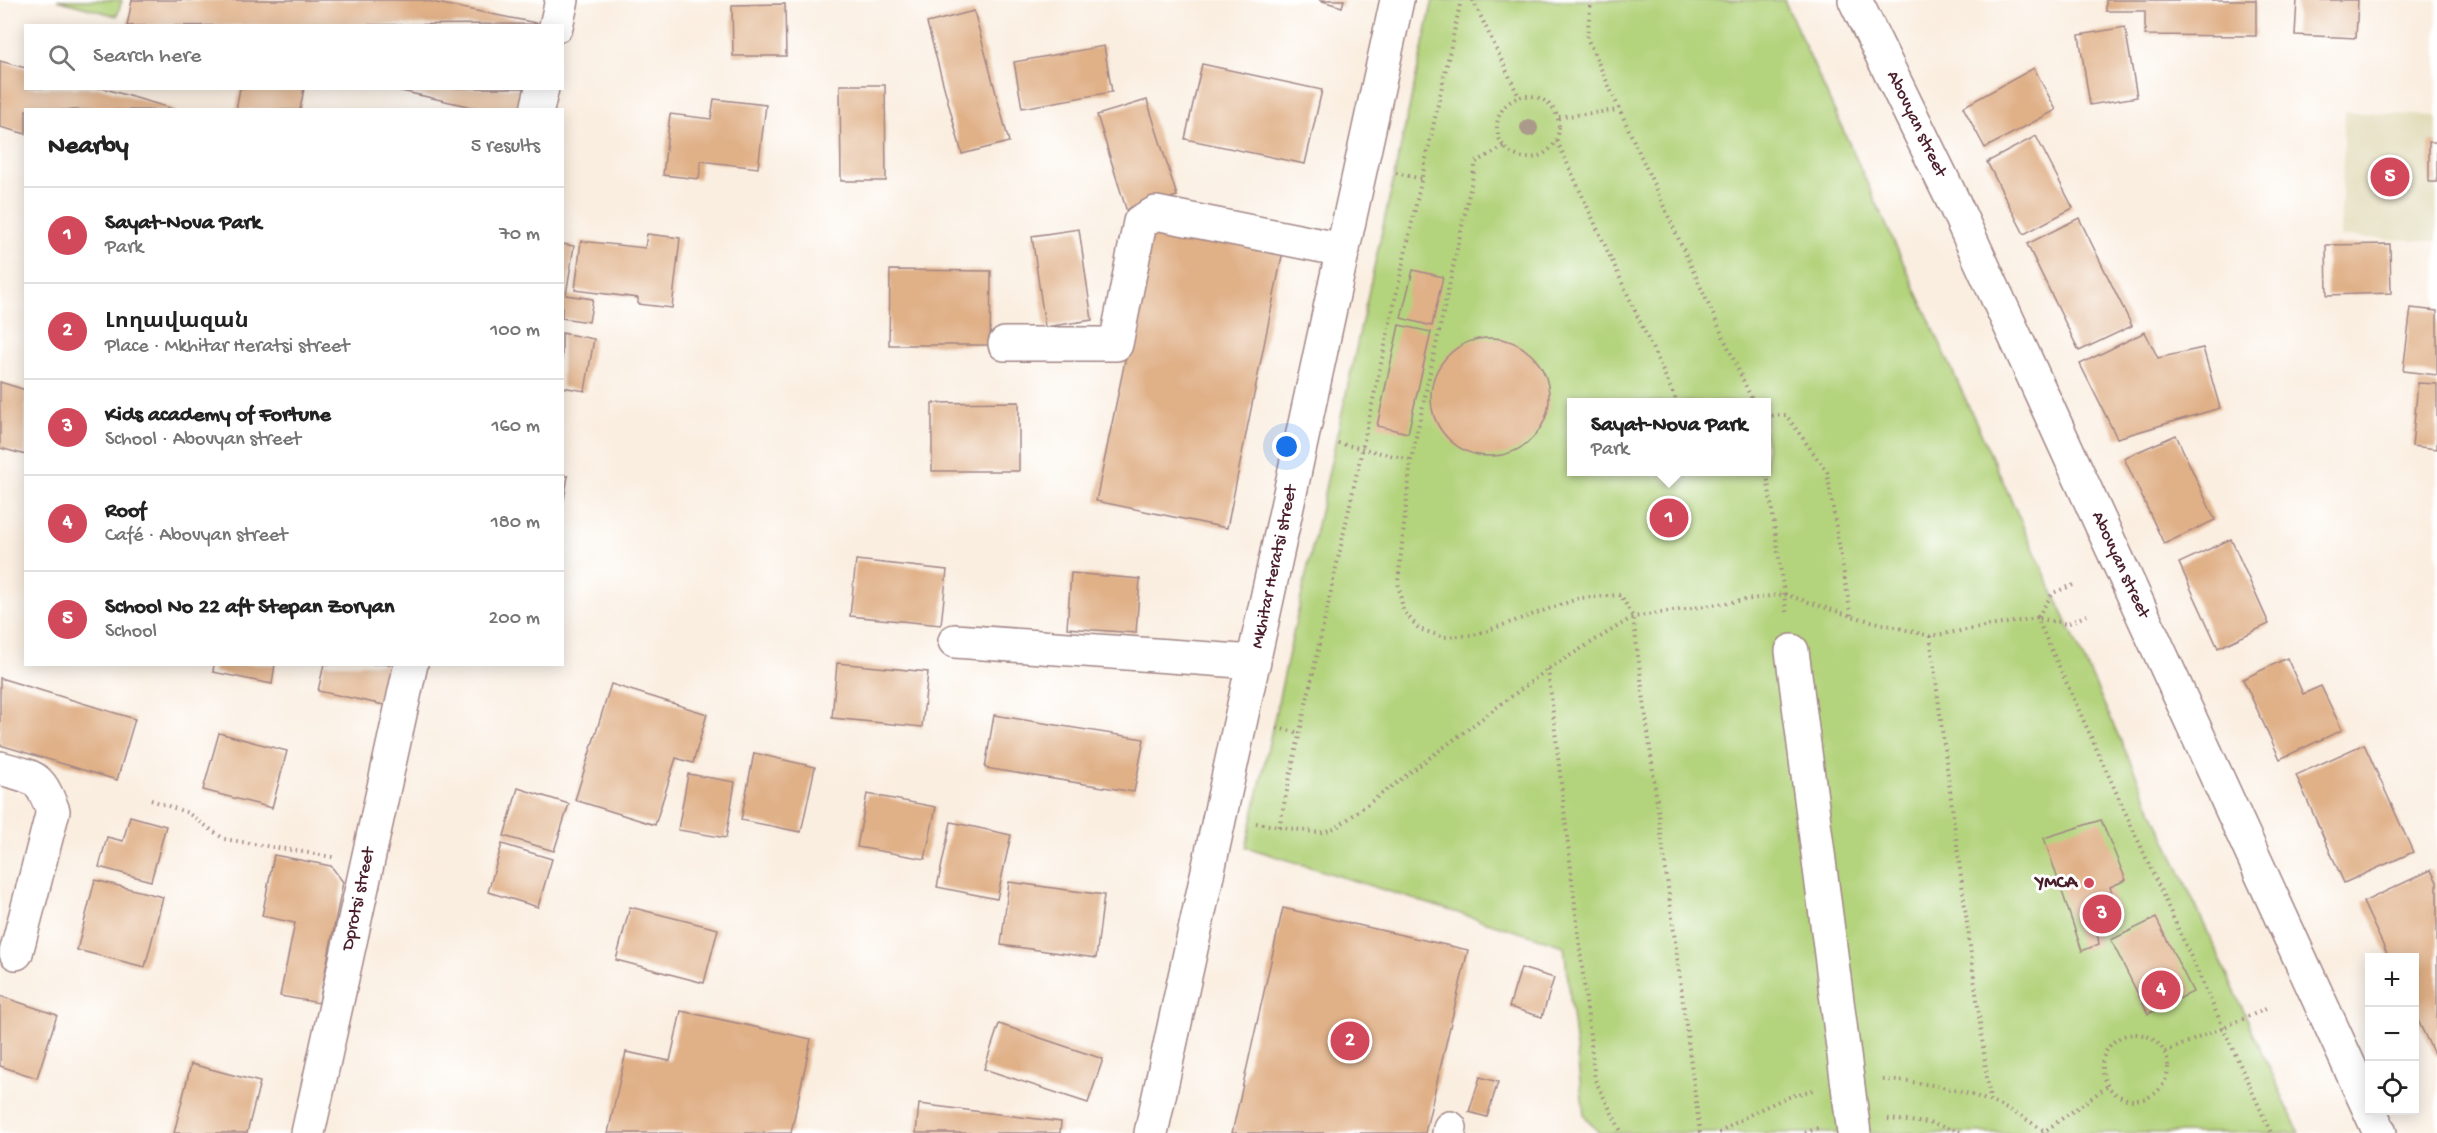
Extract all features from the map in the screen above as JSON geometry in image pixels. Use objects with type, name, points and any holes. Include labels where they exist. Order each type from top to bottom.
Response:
[{"type":"street","points":[[556,24],[562,0]]},
{"type":"street","name":"Mkhitar Heratsi street","points":[[1151,1133],[1396,0]]},
{"type":"street","name":"Abovyan street","points":[[1855,0],[1954,203],[2380,1133]]},
{"type":"street","points":[[537,108],[542,90]]},
{"type":"street","points":[[1005,344],[1116,344],[1140,222],[1156,213],[1343,250]]},
{"type":"street","points":[[955,641],[1254,662]]},
{"type":"street","points":[[1792,651],[1854,1133]]},
{"type":"street","name":"Dprotsi street","points":[[308,1133],[411,666]]},
{"type":"street","points":[[0,768],[36,778],[45,790],[53,812],[16,953]]},
{"type":"path","points":[[1279,827],[1461,0]]},
{"type":"path","points":[[1473,0],[1519,97]]},
{"type":"path","points":[[1591,0],[1587,38],[1751,398]]},
{"type":"path","points":[[1531,95],[1543,99],[1553,106],[1559,117],[1560,130],[1557,141],[1549,151],[1538,157],[1526,158],[1514,155],[1504,147],[1498,136],[1497,124],[1500,112],[1508,102],[1519,97],[1531,95]]},
{"type":"path","points":[[1559,117],[1618,110]]},
{"type":"path","points":[[1557,141],[1675,398]]},
{"type":"path","points":[[1504,147],[1476,162],[1411,460],[1398,582],[1403,610],[1419,629],[1444,638],[1474,635],[1581,598],[1621,595],[1633,617],[1700,1133]]},
{"type":"path","points":[[1771,416],[1786,415],[1827,472],[1851,616]]},
{"type":"path","points":[[1335,443],[1411,460]]},
{"type":"path","points":[[1768,476],[1792,651]]},
{"type":"path","points":[[2037,618],[2053,593],[2073,585]]},
{"type":"path","points":[[1251,822],[1320,833],[1336,828],[1548,669],[1633,617],[1784,594],[1851,616],[1930,636],[2037,618],[2067,624],[2087,615]]},
{"type":"path","points":[[2037,618],[2271,1133]]},
{"type":"path","points":[[1930,636],[1990,1101]]},
{"type":"path","points":[[1548,669],[1595,1080],[1622,1133]]},
{"type":"path","points":[[151,800],[188,813],[224,839],[366,863]]},
{"type":"path","points":[[2165,1052],[2266,1009]]},
{"type":"path","points":[[2133,1034],[2145,1035],[2156,1041],[2165,1052],[2168,1065],[2166,1078],[2160,1088],[2149,1096],[2137,1100],[2124,1098],[2113,1092],[2104,1082],[2101,1069],[2103,1056],[2109,1044],[2120,1037],[2133,1034]]},
{"type":"path","points":[[2042,1133],[2108,1086]]},
{"type":"path","points":[[1891,1119],[1929,1124],[1964,1133]]},
{"type":"shaded area","points":[[2345,112],[2437,116],[2437,241],[2340,237]]},
{"type":"green space","points":[[57,0],[122,0],[117,16]]},
{"type":"green space","points":[[1433,0],[1784,0],[2299,1133],[1599,1133],[1584,1115],[1564,946],[1246,847]]},
{"type":"building","points":[[132,0],[422,0],[541,24],[127,24]]},
{"type":"building","points":[[1319,0],[1344,0],[1342,7]]},
{"type":"building","points":[[2106,0],[2256,0],[2256,36],[2145,35],[2145,11],[2106,11]]},
{"type":"building","points":[[2297,0],[2358,0],[2356,38],[2295,35]]},
{"type":"building","points":[[785,4],[786,56],[733,56],[732,5]]},
{"type":"building","points":[[974,11],[1009,142],[962,154],[927,23]]},
{"type":"building","points":[[2125,27],[2137,97],[2090,105],[2079,35]]},
{"type":"building","points":[[1104,46],[1112,92],[1022,108],[1014,62]]},
{"type":"building","points":[[0,61],[24,67],[24,90],[109,90],[170,108],[24,108],[24,133],[0,127]]},
{"type":"building","points":[[1202,64],[1322,90],[1305,164],[1185,139]]},
{"type":"building","points":[[2034,68],[2056,110],[1985,148],[1963,107]]},
{"type":"building","points":[[840,85],[885,85],[886,181],[841,181]]},
{"type":"building","points":[[240,90],[304,90],[300,108],[236,108]]},
{"type":"building","points":[[397,90],[532,90],[528,108],[476,108]]},
{"type":"building","points":[[714,99],[766,105],[758,168],[701,161],[699,179],[663,175],[670,114],[711,119]]},
{"type":"building","points":[[1147,100],[1177,196],[1127,212],[1097,115]]},
{"type":"building","points":[[2036,136],[2073,208],[2024,234],[1987,162]]},
{"type":"building","points":[[2429,142],[2437,142],[2437,182],[2429,182]]},
{"type":"building","points":[[2079,218],[2132,326],[2079,351],[2027,244]]},
{"type":"building","points":[[1153,225],[1283,251],[1227,528],[1096,501]]},
{"type":"building","points":[[1079,229],[1092,320],[1045,327],[1032,236]]},
{"type":"building","points":[[647,234],[680,238],[672,308],[638,304],[638,298],[575,290],[581,241],[645,248]]},
{"type":"building","points":[[564,244],[574,246],[566,295],[593,299],[589,322],[564,318]]},
{"type":"building","points":[[2390,244],[2391,293],[2327,295],[2326,245]]},
{"type":"building","points":[[890,270],[991,271],[990,345],[889,345]]},
{"type":"building","points":[[1413,270],[1443,277],[1432,326],[1401,318]]},
{"type":"building","points":[[2411,308],[2437,311],[2437,375],[2403,371]]},
{"type":"building","points":[[1399,325],[1431,332],[1408,433],[1377,426]]},
{"type":"building","points":[[2145,332],[2158,358],[2203,348],[2220,408],[2117,438],[2080,364]]},
{"type":"building","points":[[564,333],[594,339],[585,391],[564,387]]},
{"type":"building","points":[[1490,338],[1501,339],[1523,348],[1539,364],[1548,386],[1548,408],[1539,430],[1523,446],[1501,455],[1490,456],[1479,455],[1457,446],[1441,430],[1432,408],[1431,397],[1432,386],[1441,364],[1457,348],[1479,339]]},
{"type":"building","points":[[0,382],[24,389],[24,454],[0,448]]},
{"type":"building","points":[[2418,383],[2437,384],[2437,449],[2412,446]]},
{"type":"building","points":[[1019,402],[1019,471],[932,471],[932,403]]},
{"type":"building","points":[[2176,435],[2215,520],[2164,544],[2124,458]]},
{"type":"building","points":[[564,475],[568,476],[564,500]]},
{"type":"building","points":[[2231,539],[2269,624],[2218,648],[2179,563]]},
{"type":"building","points":[[856,560],[947,570],[941,625],[850,616]]},
{"type":"building","points":[[1071,573],[1140,579],[1136,633],[1067,628]]},
{"type":"building","points":[[2287,658],[2303,694],[2321,686],[2342,730],[2280,759],[2243,679]]},
{"type":"building","points":[[837,663],[928,672],[922,727],[832,718]]},
{"type":"building","points":[[214,666],[275,666],[272,684],[213,672]]},
{"type":"building","points":[[324,666],[397,666],[389,706],[318,691]]},
{"type":"building","points":[[0,678],[135,719],[117,780],[0,745]]},
{"type":"building","points":[[611,684],[707,714],[693,763],[676,758],[655,825],[575,800]]},
{"type":"building","points":[[994,715],[1144,739],[1134,792],[985,768]]},
{"type":"building","points":[[219,733],[287,751],[272,808],[203,790]]},
{"type":"building","points":[[2364,744],[2413,852],[2344,883],[2296,775]]},
{"type":"building","points":[[754,753],[815,767],[801,832],[741,820]]},
{"type":"building","points":[[688,774],[735,782],[726,838],[678,830]]},
{"type":"building","points":[[518,788],[569,804],[554,851],[504,836]]},
{"type":"building","points":[[867,794],[936,807],[925,859],[857,847]]},
{"type":"building","points":[[130,816],[166,826],[151,881],[99,867],[107,837],[123,841]]},
{"type":"building","name":"YMCA","points":[[2101,820],[2126,880],[2110,887],[2119,913],[2095,920],[2099,944],[2082,951],[2044,838]]},
{"type":"building","points":[[951,822],[1011,835],[997,899],[937,887]]},
{"type":"building","points":[[502,844],[552,859],[538,907],[488,892]]},
{"type":"building","points":[[274,855],[331,866],[343,882],[319,1003],[280,996],[295,923],[262,916]]},
{"type":"building","points":[[2431,870],[2437,882],[2437,1055],[2435,1056],[2419,1022],[2419,953],[2387,953],[2363,902]]},
{"type":"building","points":[[95,880],[163,897],[145,967],[77,950]]},
{"type":"building","points":[[1009,882],[1104,895],[1096,958],[1001,945]]},
{"type":"building","points":[[630,907],[718,929],[704,983],[616,960]]},
{"type":"building","points":[[1283,908],[1468,950],[1425,1133],[1232,1133]]},
{"type":"building","points":[[2156,918],[2193,992],[2148,1014],[2111,940]]},
{"type":"building","points":[[1521,968],[1554,978],[1542,1017],[1509,1007]]},
{"type":"building","points":[[0,996],[57,1015],[37,1078],[0,1066]]},
{"type":"building","points":[[681,1011],[811,1039],[791,1133],[608,1133],[626,1052],[670,1061]]},
{"type":"building","points":[[999,1024],[1103,1059],[1088,1103],[984,1069]]},
{"type":"building","points":[[191,1064],[260,1082],[247,1133],[174,1133]]},
{"type":"building","points":[[1480,1077],[1498,1082],[1487,1117],[1469,1112]]},
{"type":"building","points":[[919,1104],[1061,1122],[1060,1133],[916,1133]]},
{"type":"place","name":"School No 22 aft Stepan Zoryan","points":[[2390,177]]},
{"type":"place","name":"Sayat-Nova Park","points":[[1669,518]]},
{"type":"place","name":"YMCA","points":[[2089,883]]},
{"type":"place","name":"Kids academy of Fortune","points":[[2102,914]]},
{"type":"place","name":"Roof","points":[[2161,990]]},
{"type":"place","name":"Լողավազան","points":[[1350,1041]]}]
